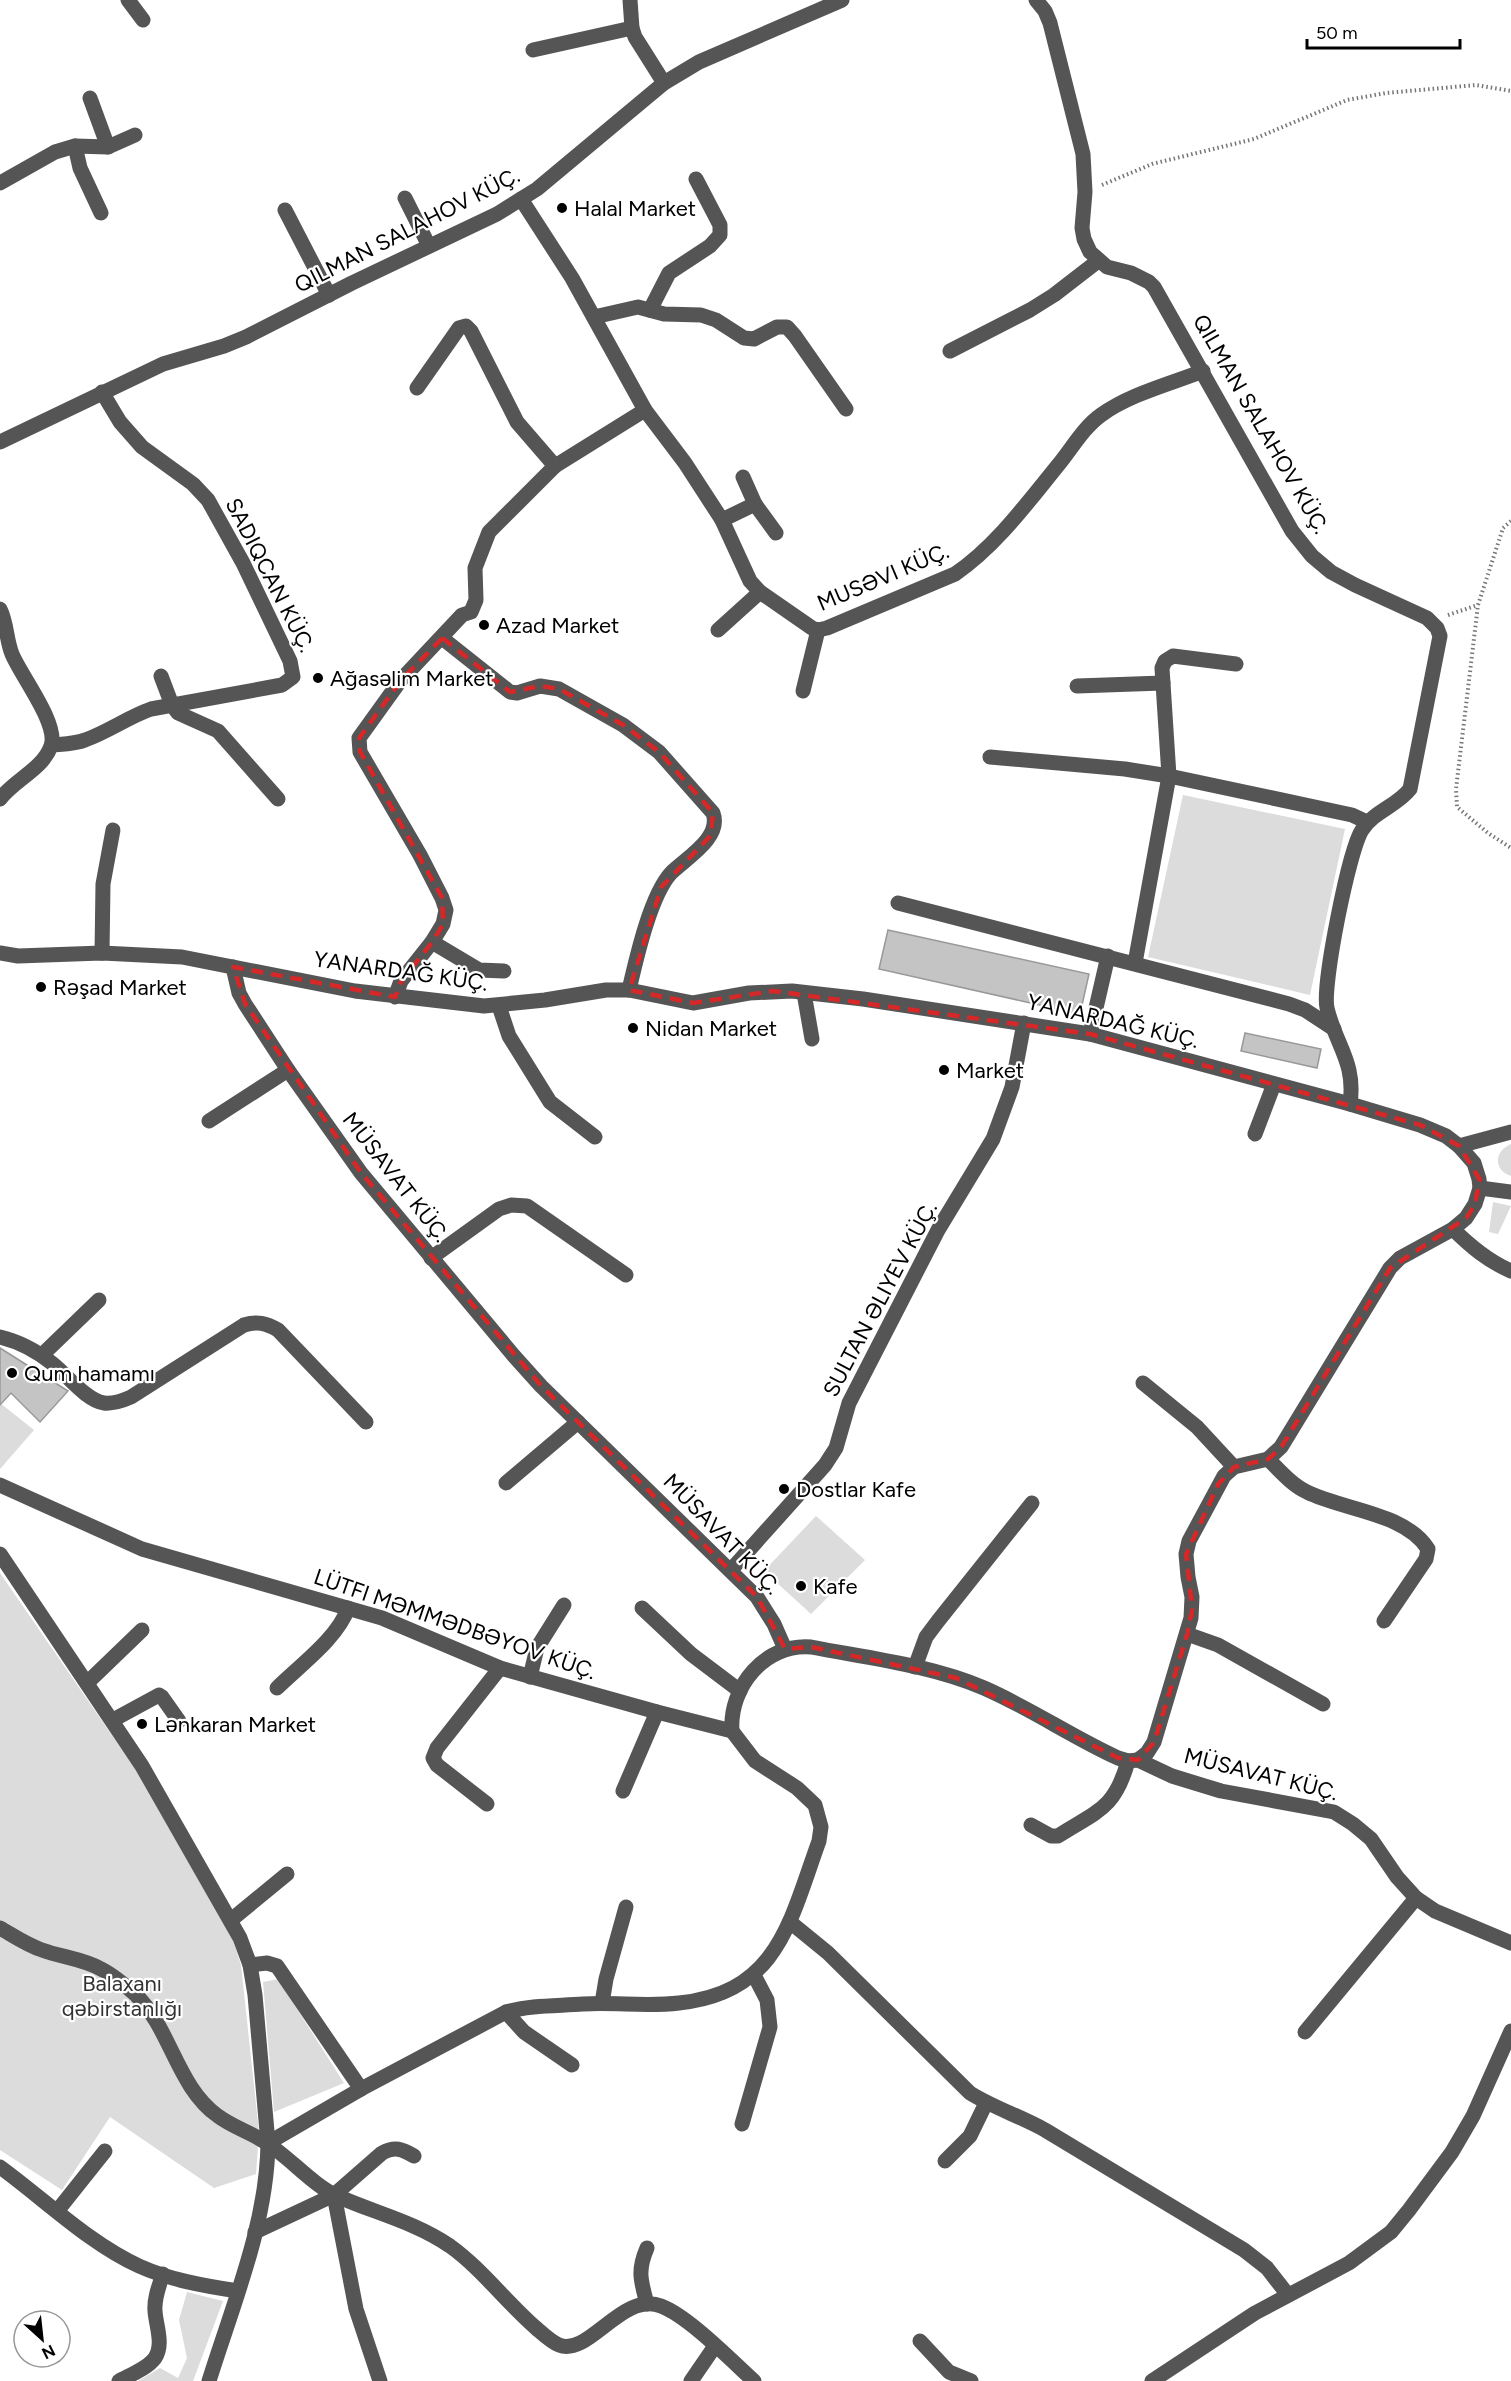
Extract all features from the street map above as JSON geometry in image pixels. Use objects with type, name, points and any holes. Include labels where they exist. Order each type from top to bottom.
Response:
[{"type":"street","points":[[128,0],[143,20]]},
{"type":"street","points":[[630,0],[632,28],[639,45],[664,83]]},
{"type":"street","points":[[0,442],[163,364],[224,346],[497,214],[553,177],[664,83],[699,62],[842,0]]},
{"type":"street","points":[[1036,0],[1045,11],[1050,23],[1083,154],[1085,192],[1082,228],[1090,252],[1107,267],[1131,273],[1154,287],[1292,531],[1312,556],[1331,572],[1433,622],[1440,636],[1410,789],[1403,798],[1367,822],[1361,832],[1354,849],[1329,966],[1325,996],[1334,1029],[1352,1076],[1350,1104]]},
{"type":"street","points":[[533,50],[632,28]]},
{"type":"street","points":[[90,98],[108,147]]},
{"type":"street","points":[[0,183],[55,152],[75,146],[108,147],[135,135]]},
{"type":"street","points":[[75,146],[80,168],[101,213]]},
{"type":"street","points":[[650,310],[669,273],[710,246],[720,236],[720,225],[696,179]]},
{"type":"street","points":[[405,198],[429,246]]},
{"type":"street","name":"MUSƏVI KÜÇ.","points":[[521,199],[572,278],[645,410],[685,463],[722,520],[742,568],[760,592],[805,625],[818,630],[955,574],[988,547],[1101,414],[1136,397],[1203,371]]},
{"type":"street","points":[[285,210],[328,296]]},
{"type":"street","points":[[950,351],[1030,310],[1054,295],[1098,261]]},
{"type":"street","points":[[594,317],[638,308],[664,314],[701,315],[716,320],[744,338],[754,339],[777,327],[787,327],[846,409]]},
{"type":"street","points":[[417,388],[459,328],[466,326],[471,331],[517,422],[555,466]]},
{"type":"street","points":[[52,744],[87,740],[132,716],[172,705],[282,685],[293,677],[293,670],[243,563],[213,507],[193,484],[142,447],[120,422],[102,392]]},
{"type":"street","points":[[395,997],[401,981],[432,942],[443,924],[446,910],[420,855],[360,752],[359,738],[400,681],[462,615],[471,612],[476,600],[475,568],[489,532],[555,466],[645,410]]},
{"type":"street","points":[[743,477],[755,504],[776,533]]},
{"type":"street","points":[[722,520],[755,504]]},
{"type":"street","points":[[718,630],[760,592]]},
{"type":"street","points":[[0,609],[6,624],[10,650],[50,726],[52,744],[42,760],[0,799]]},
{"type":"street","points":[[802,691],[818,630]]},
{"type":"street","points":[[442,638],[510,692],[549,686],[559,689],[623,725],[659,752],[713,813],[716,821],[710,836],[669,875],[661,887],[636,959],[629,990]]},
{"type":"street","points":[[1135,963],[1169,776],[1162,668],[1165,661],[1173,656],[1236,664]]},
{"type":"street","points":[[160,676],[172,705],[178,713],[218,731],[278,799]]},
{"type":"street","points":[[1077,686],[1163,683]]},
{"type":"street","points":[[990,757],[1125,769],[1169,776],[1352,815],[1367,822]]},
{"type":"street","points":[[102,953],[103,885],[113,830]]},
{"type":"street","points":[[898,903],[1289,1004],[1305,1010],[1334,1029]]},
{"type":"street","points":[[432,942],[479,970],[504,971]]},
{"type":"street","name":"YANARDAĞ KÜÇ.","points":[[0,953],[18,956],[102,953],[182,957],[395,997],[484,1006],[499,1006],[606,990],[629,990],[693,1003],[773,991],[804,993],[1024,1023],[1090,1034],[1420,1125],[1459,1146],[1474,1163],[1480,1188]]},
{"type":"street","points":[[1090,1034],[1108,956]]},
{"type":"street","name":"MÜSAVAT KÜÇ.","points":[[233,967],[244,1004],[361,1173],[514,1356],[578,1422],[731,1570],[766,1610],[785,1649],[797,1646],[811,1647],[915,1667],[983,1688],[1102,1751],[1133,1760],[1172,1776],[1221,1791],[1334,1812],[1371,1839],[1397,1877],[1416,1898],[1435,1911],[1511,1943]]},
{"type":"street","points":[[804,993],[813,1039]]},
{"type":"street","points":[[499,1006],[509,1036],[550,1102],[595,1137]]},
{"type":"street","name":"SULTAN ƏLIYEV KÜÇ.","points":[[731,1570],[825,1465],[836,1448],[849,1403],[938,1230],[993,1139],[1012,1087],[1024,1023]]},
{"type":"street","points":[[209,1121],[288,1070]]},
{"type":"street","points":[[1255,1134],[1274,1083]]},
{"type":"street","points":[[1459,1146],[1511,1132]]},
{"type":"street","points":[[1031,1825],[1051,1836],[1058,1836],[1107,1805],[1118,1792],[1133,1760],[1147,1753],[1154,1742],[1187,1634],[1192,1609],[1186,1554],[1218,1484],[1234,1467],[1268,1459],[1291,1434],[1390,1268],[1400,1258],[1453,1229],[1466,1218],[1475,1204],[1480,1188],[1511,1192]]},
{"type":"street","points":[[431,1258],[499,1209],[511,1204],[527,1206],[626,1275]]},
{"type":"street","points":[[1453,1229],[1487,1260],[1510,1269]]},
{"type":"street","points":[[42,1355],[99,1300]]},
{"type":"street","points":[[0,1337],[27,1346],[42,1355],[93,1399],[103,1403],[118,1402],[131,1397],[244,1325],[255,1322],[267,1323],[278,1330],[366,1422]]},
{"type":"street","points":[[1143,1383],[1197,1427],[1234,1467]]},
{"type":"street","points":[[506,1484],[578,1422]]},
{"type":"street","points":[[1268,1459],[1288,1480],[1305,1491],[1403,1526],[1422,1541],[1428,1549],[1426,1559],[1384,1621]]},
{"type":"street","name":"LÜTFI MƏMMƏDBƏYOV KÜÇ.","points":[[0,1485],[142,1549],[407,1627],[500,1668],[732,1731]]},
{"type":"street","points":[[915,1667],[926,1637],[1032,1503]]},
{"type":"street","points":[[0,1554],[113,1720],[159,1794],[231,1920],[250,1965],[255,1995],[268,2143],[265,2182],[255,2232],[209,2381]]},
{"type":"street","points":[[530,1677],[537,1648],[564,1605]]},
{"type":"street","points":[[277,1688],[336,1629],[343,1621],[348,1608]]},
{"type":"street","points":[[642,1608],[691,1654],[740,1691]]},
{"type":"street","points":[[87,1683],[142,1630]]},
{"type":"street","points":[[1187,1634],[1218,1645],[1323,1704]]},
{"type":"street","points":[[268,2143],[361,2089],[506,2012],[520,2008],[602,2003],[676,2004],[697,2001],[716,1997],[754,1975],[778,1946],[790,1922],[819,1841],[821,1827],[815,1805],[808,1797],[755,1761],[732,1731],[731,1716],[740,1691],[758,1665],[771,1655],[785,1649]]},
{"type":"street","points":[[488,1803],[437,1765],[433,1758],[437,1748],[500,1668]]},
{"type":"street","points":[[113,1720],[159,1695],[179,1721]]},
{"type":"street","points":[[622,1791],[657,1712]]},
{"type":"street","points":[[231,1920],[287,1874]]},
{"type":"street","points":[[1305,2032],[1416,1898]]},
{"type":"street","points":[[602,2003],[606,1979],[626,1906]]},
{"type":"street","points":[[790,1922],[828,1953],[964,2088],[986,2103],[1045,2130],[1244,2250],[1267,2268],[1288,2295]]},
{"type":"street","points":[[0,1928],[42,1950],[100,1968],[136,1995],[150,2011],[190,2085],[207,2107],[232,2126],[268,2143],[334,2195],[396,2218],[450,2246],[469,2261],[518,2312],[560,2346],[568,2347],[580,2343],[631,2308],[647,2304],[661,2306],[678,2316],[754,2381]]},
{"type":"street","points":[[250,1965],[267,1963],[277,1966],[361,2089]]},
{"type":"street","points":[[742,2124],[770,2027],[767,2000],[754,1975]]},
{"type":"street","points":[[506,2012],[524,2032],[572,2065]]},
{"type":"street","points":[[1152,2381],[1255,2313],[1349,2263],[1390,2232],[1452,2152],[1473,2116],[1511,2031]]},
{"type":"street","points":[[945,2161],[970,2136],[986,2103]]},
{"type":"street","points":[[255,2232],[334,2195],[382,2153],[390,2149],[399,2148],[414,2156]]},
{"type":"street","points":[[58,2210],[105,2151]]},
{"type":"street","points":[[0,2167],[99,2243],[120,2256],[163,2274],[238,2291]]},
{"type":"street","points":[[334,2195],[356,2309],[380,2381]]},
{"type":"street","points":[[647,2248],[641,2262],[640,2278],[647,2304]]},
{"type":"street","points":[[119,2381],[146,2366],[155,2357],[159,2343],[155,2310],[156,2292],[163,2274]]},
{"type":"street","points":[[920,2341],[949,2372],[971,2381]]},
{"type":"street","points":[[691,2381],[715,2346]]},
{"type":"path","points":[[1085,192],[1152,164],[1254,139],[1347,100],[1386,93],[1476,85],[1511,91]]},
{"type":"path","points":[[1511,521],[1503,528],[1478,605],[1456,789],[1457,807],[1488,833],[1511,848]]},
{"type":"path","points":[[1433,622],[1451,613],[1478,605]]},
{"type":"highlighted area","points":[[442,638],[510,692],[540,686],[559,689],[623,725],[659,752],[713,813],[710,836],[661,887],[629,990],[693,1003],[773,991],[1090,1034],[1420,1125],[1459,1146],[1479,1179],[1475,1204],[1466,1218],[1390,1268],[1281,1447],[1268,1459],[1234,1467],[1218,1484],[1186,1554],[1192,1609],[1187,1634],[1154,1742],[1138,1760],[1118,1758],[956,1678],[811,1647],[785,1649],[757,1597],[541,1386],[361,1173],[245,1004],[233,967],[395,997],[401,981],[432,942],[443,924],[442,898],[360,752],[359,738],[400,681]]},
{"type":"green space","points":[[1183,795],[1345,829],[1310,995],[1148,957]]},
{"type":"green space","points":[[1511,1144],[1511,1176],[1501,1169],[1498,1160],[1501,1151]]},
{"type":"green space","points":[[1493,1202],[1511,1206],[1498,1234],[1489,1232]]},
{"type":"green space","points":[[0,1403],[34,1430],[0,1469]]},
{"type":"green space","points":[[816,1516],[865,1560],[811,1614],[764,1571]]},
{"type":"green space","name":"Balaxanı qəbirstanlığı","points":[[0,1573],[140,1776],[234,1943],[241,1965],[259,2132],[256,2174],[214,2188],[110,2117],[62,2190],[0,2150]]},
{"type":"green space","points":[[278,1979],[344,2083],[274,2112],[263,1982]]},
{"type":"green space","points":[[187,2292],[223,2301],[193,2381],[138,2381],[160,2368],[178,2378],[187,2358],[179,2320]]},
{"type":"building","points":[[888,930],[1089,974],[1080,1014],[879,969]]},
{"type":"building","points":[[1245,1033],[1321,1049],[1317,1068],[1241,1051]]},
{"type":"building","points":[[0,1348],[68,1391],[40,1422],[11,1393],[0,1405]]},
{"type":"place","name":"Halal Market","points":[[562,208]]},
{"type":"place","name":"Azad Market","points":[[484,625]]},
{"type":"place","name":"Ağasəlim Market","points":[[318,678]]},
{"type":"place","name":"Rəşad Market","points":[[41,987]]},
{"type":"place","name":"Nidan Market","points":[[633,1028]]},
{"type":"place","name":"Market","points":[[944,1070]]},
{"type":"place","name":"Qum hamamı","points":[[12,1373]]},
{"type":"place","name":"Dostlar Kafe","points":[[784,1489]]},
{"type":"place","name":"Kafe","points":[[801,1586]]},
{"type":"place","name":"Lənkaran Market","points":[[142,1724]]}]
